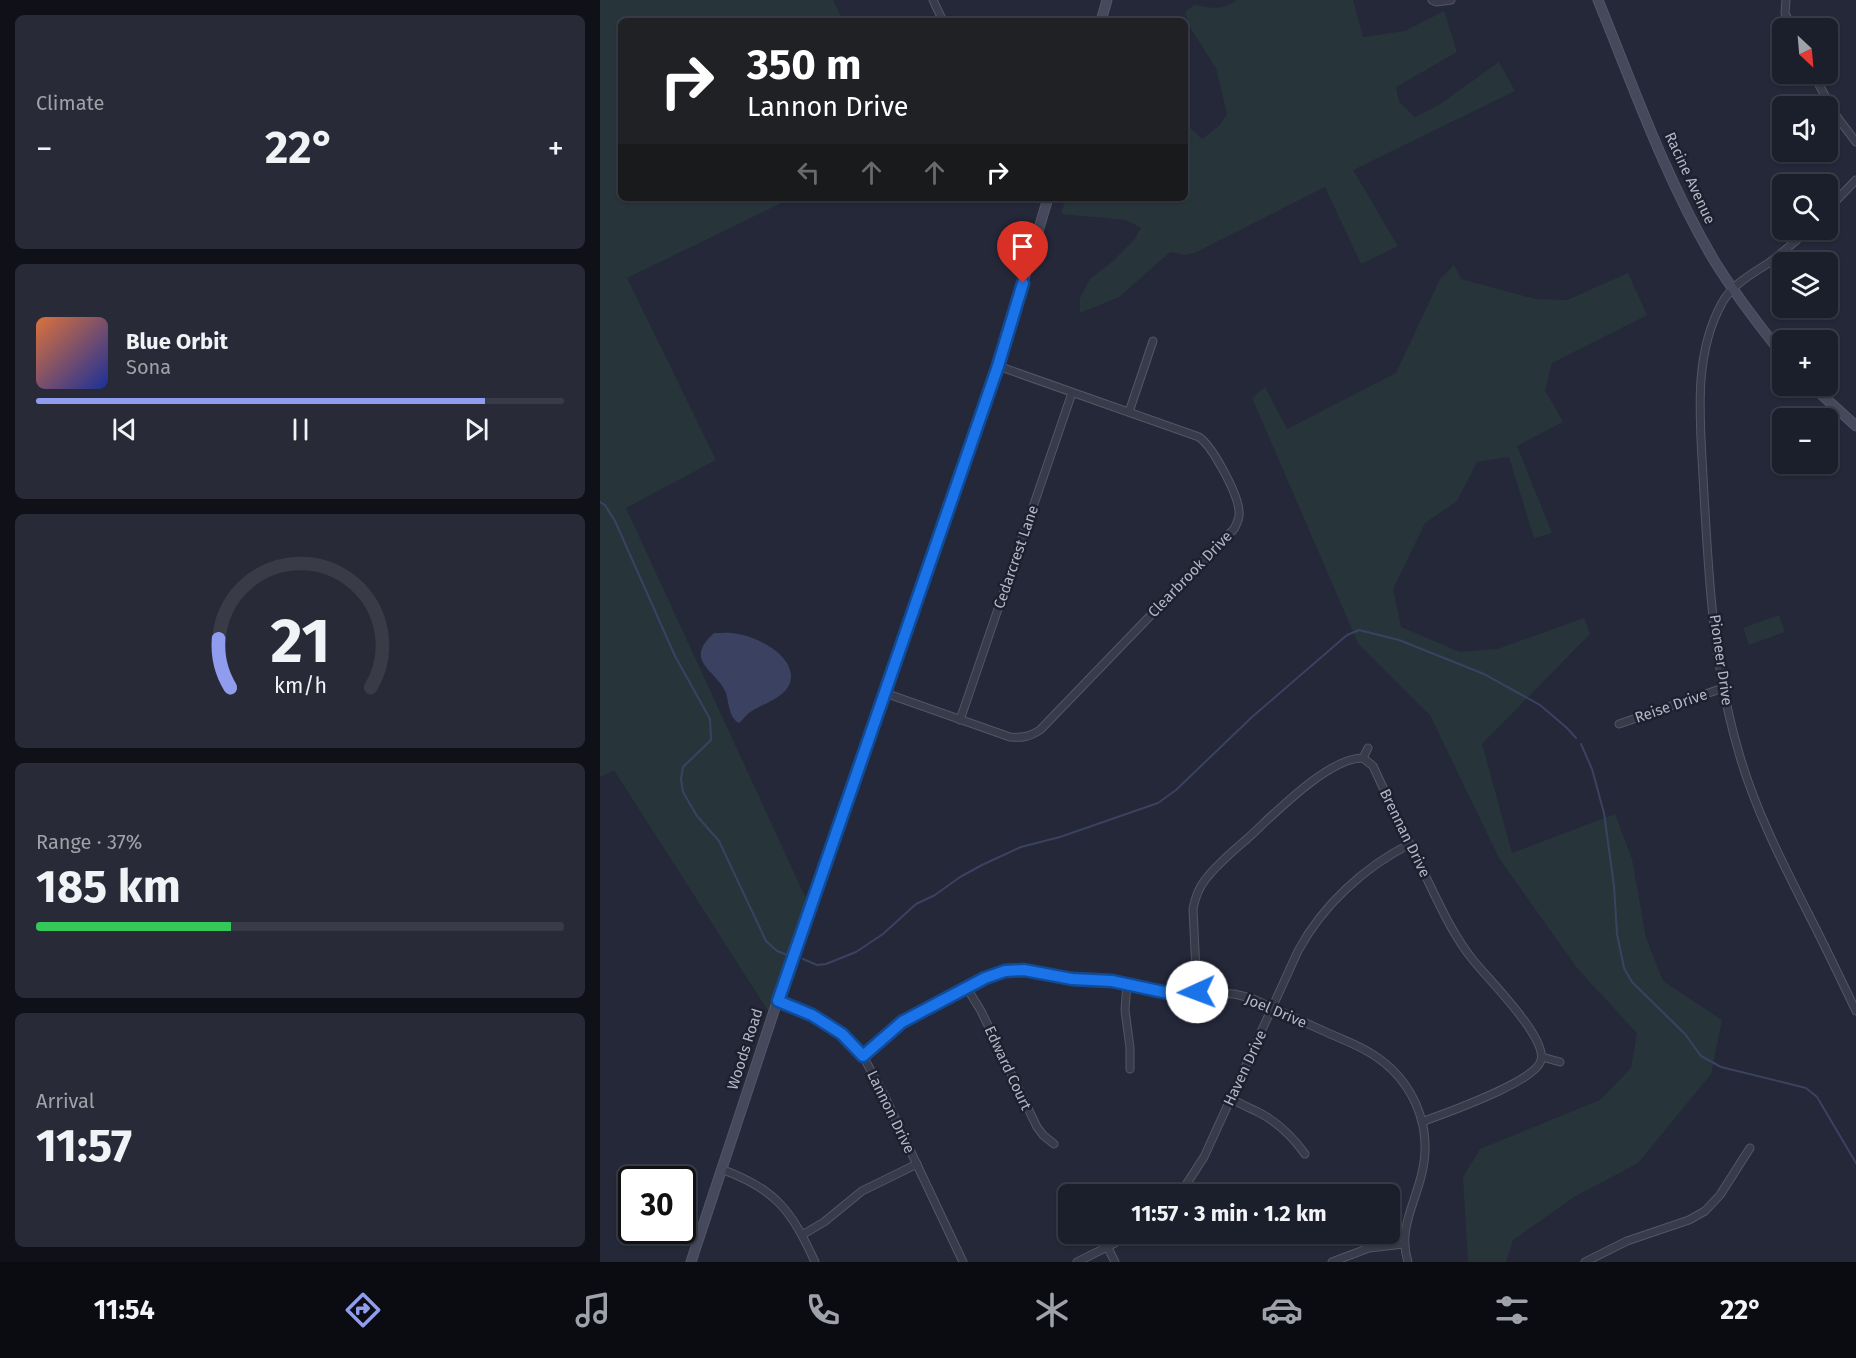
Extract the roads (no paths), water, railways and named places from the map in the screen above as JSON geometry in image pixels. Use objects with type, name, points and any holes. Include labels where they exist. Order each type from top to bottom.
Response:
[{"type":"street","points":[[933,0],[942,18]]},
{"type":"street","points":[[1102,18],[1107,0]]},
{"type":"street","points":[[1432,0],[1436,2],[1451,0]]},
{"type":"street","name":"Racine Avenue","points":[[1599,0],[1673,181],[1706,246],[1733,289],[1772,341]]},
{"type":"street","points":[[1786,0],[1785,13],[1787,18]]},
{"type":"street","points":[[1819,84],[1837,117],[1856,142]]},
{"type":"street","points":[[1838,199],[1856,180]]},
{"type":"street","name":"Woods Road","points":[[691,1262],[778,1001],[998,366],[1047,201]]},
{"type":"street","points":[[1733,289],[1796,240]]},
{"type":"street","name":"Pioneer Drive","points":[[1733,289],[1721,304],[1708,338],[1700,386],[1705,505],[1714,622],[1723,688],[1737,748],[1757,804],[1856,1011]]},
{"type":"street","points":[[1129,412],[1153,341]]},
{"type":"street","name":"Clearbrook Drive","points":[[885,693],[1010,737],[1029,736],[1040,730],[1234,529],[1239,515],[1238,503],[1217,459],[1205,441],[1191,434],[998,366]]},
{"type":"street","name":"Cedarcrest Lane","points":[[960,720],[1072,393]]},
{"type":"street","points":[[1823,396],[1856,426]]},
{"type":"street","name":"Reise Drive","points":[[1619,724],[1723,688]]},
{"type":"street","points":[[1197,992],[1193,909],[1195,898],[1204,880],[1306,786],[1350,760],[1363,758],[1368,748]]},
{"type":"street","name":"Brennan Drive","points":[[1363,758],[1373,766],[1455,934],[1474,961],[1520,1016],[1538,1043],[1542,1057]]},
{"type":"street","name":"Haven Drive","points":[[1187,1184],[1199,1167],[1232,1099],[1302,943],[1322,915],[1375,865],[1410,844]]},
{"type":"street","name":"Joel Drive","points":[[863,1056],[902,1022],[995,974],[1014,970],[1034,971],[1072,979],[1127,984],[1168,993],[1234,994],[1251,998],[1353,1044],[1381,1060],[1407,1087],[1422,1122],[1425,1146],[1423,1168],[1407,1217],[1404,1244],[1408,1262]]},
{"type":"street","points":[[1127,984],[1125,1010],[1130,1069]]},
{"type":"street","name":"Edward Court","points":[[967,988],[981,1011],[1037,1127],[1054,1144]]},
{"type":"street","name":"Lannon Drive","points":[[778,1001],[812,1015],[842,1034],[863,1056],[963,1262]]},
{"type":"street","points":[[1422,1122],[1512,1084],[1536,1070],[1542,1057],[1560,1062]]},
{"type":"street","points":[[1232,1099],[1281,1126],[1295,1139],[1305,1154]]},
{"type":"street","points":[[1585,1262],[1627,1241],[1689,1221],[1705,1210],[1720,1195],[1749,1148]]},
{"type":"street","points":[[802,1235],[824,1222],[862,1191],[917,1164]]},
{"type":"street","points":[[721,1169],[753,1182],[772,1195],[789,1213],[815,1262]]},
{"type":"street","points":[[1077,1262],[1115,1244]]},
{"type":"street","points":[[1332,1262],[1369,1248],[1404,1244]]},
{"type":"street","points":[[1108,1248],[1115,1262]]},
{"type":"water","points":[[714,633],[738,634],[756,639],[782,657],[791,674],[790,683],[783,693],[749,713],[739,723],[731,714],[722,685],[701,659],[701,651],[705,643]]},
{"type":"waterway","points":[[600,502],[605,505],[615,521],[675,656],[710,719],[711,740],[683,767],[681,779],[683,792],[697,816],[719,841],[766,941],[777,951],[790,956]]},
{"type":"waterway","points":[[803,959],[817,965],[826,964],[856,952],[883,934],[916,904],[935,895],[982,865],[1021,847],[1060,837],[1158,803],[1176,790],[1252,717],[1347,635],[1359,630],[1399,640],[1484,674],[1540,705],[1576,738]]},
{"type":"waterway","points":[[1581,744],[1592,769],[1604,813],[1614,886],[1617,934],[1624,968],[1632,982],[1685,1034],[1701,1056],[1721,1067],[1806,1088],[1817,1097],[1856,1163]]}]
